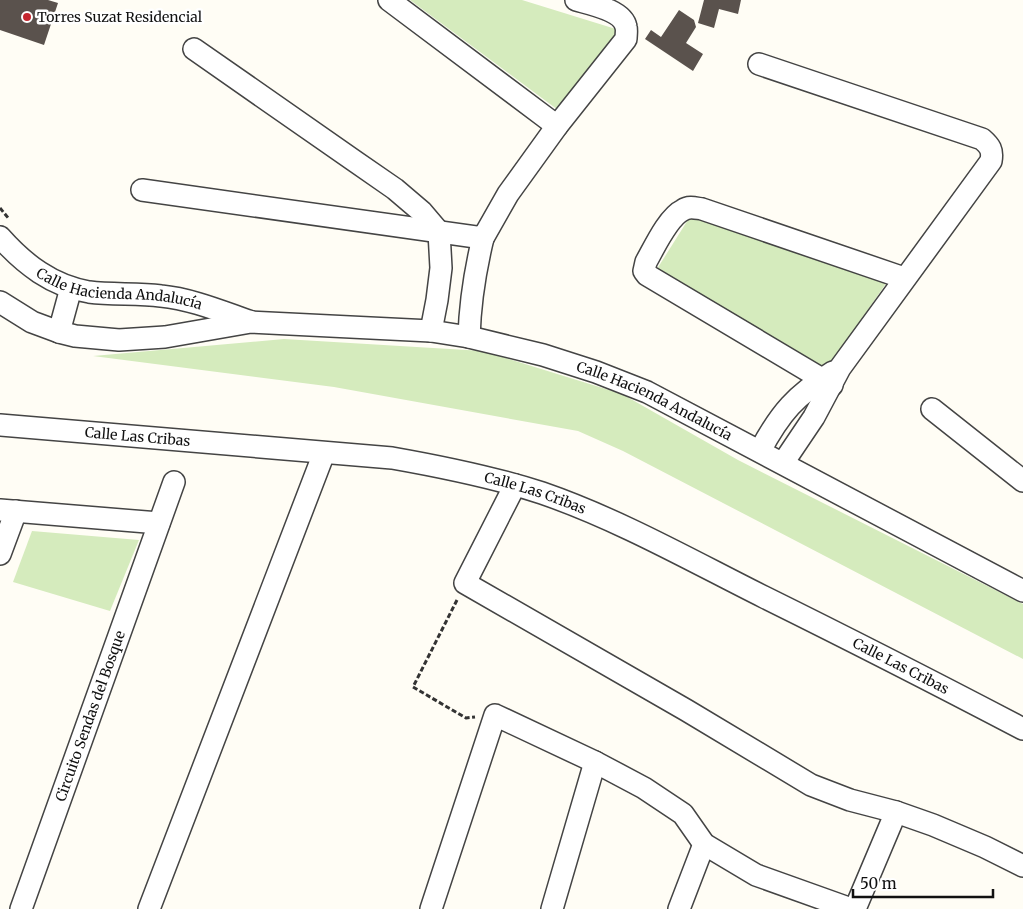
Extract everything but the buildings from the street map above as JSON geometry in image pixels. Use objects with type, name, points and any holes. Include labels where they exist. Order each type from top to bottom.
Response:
[{"type":"street","points":[[389,0],[557,126]]},
{"type":"street","points":[[469,337],[474,273],[483,238],[508,194],[557,126],[626,39],[626,25],[621,17],[610,11],[576,0]]},
{"type":"street","points":[[194,49],[395,189],[422,212],[439,232],[441,268],[431,331]]},
{"type":"street","points":[[759,64],[982,139],[990,146],[992,152],[991,161],[831,377],[814,417],[783,463]]},
{"type":"street","points":[[142,190],[483,238]]},
{"type":"street","points":[[831,377],[647,275],[644,271],[646,262],[674,216],[682,210],[691,207],[702,209],[904,278]]},
{"type":"street","name":"Calle Hacienda Andalucía","points":[[0,237],[16,255],[35,270],[71,288],[90,292],[162,296],[200,304],[251,322]]},
{"type":"street","points":[[441,268],[474,273]]},
{"type":"street","points":[[59,332],[71,288]]},
{"type":"street","name":"Calle Hacienda Andalucía","points":[[0,302],[32,322],[75,336],[119,340],[165,337],[251,322],[431,331],[469,337],[543,355],[596,372],[647,392],[1023,591]]},
{"type":"street","points":[[760,451],[774,424],[793,401],[831,377]]},
{"type":"street","points":[[793,401],[814,417]]},
{"type":"street","points":[[932,410],[1023,481]]},
{"type":"street","name":"Calle Las Cribas","points":[[0,424],[401,460],[452,468],[515,484],[581,508],[632,531],[1023,729]]},
{"type":"street","points":[[149,909],[324,453]]},
{"type":"street","name":"Circuito Sendas del Bosque","points":[[21,909],[174,482]]},
{"type":"street","points":[[515,484],[465,583],[686,710],[811,786],[933,825],[985,847],[1023,866]]},
{"type":"street","points":[[0,554],[8,510],[159,523]]},
{"type":"street","points":[[431,909],[494,715],[644,788],[683,814],[704,844],[756,876],[822,905],[851,909]]},
{"type":"street","points":[[552,909],[594,762]]},
{"type":"street","points":[[855,909],[896,812]]},
{"type":"street","points":[[680,909],[704,844]]},
{"type":"path","points":[[465,583],[413,687],[466,718],[494,715]]},
{"type":"green space","points":[[410,0],[522,0],[619,30],[558,110]]},
{"type":"green space","points":[[691,215],[887,282],[832,362],[818,368],[657,269]]},
{"type":"green space","points":[[284,339],[483,351],[622,394],[738,460],[1023,604],[1023,659],[623,451],[578,431],[334,387],[93,356]]},
{"type":"green space","points":[[32,531],[139,540],[110,611],[13,582]]},
{"type":"place","name":"Torres Suzat Residencial","points":[[27,17]]}]
